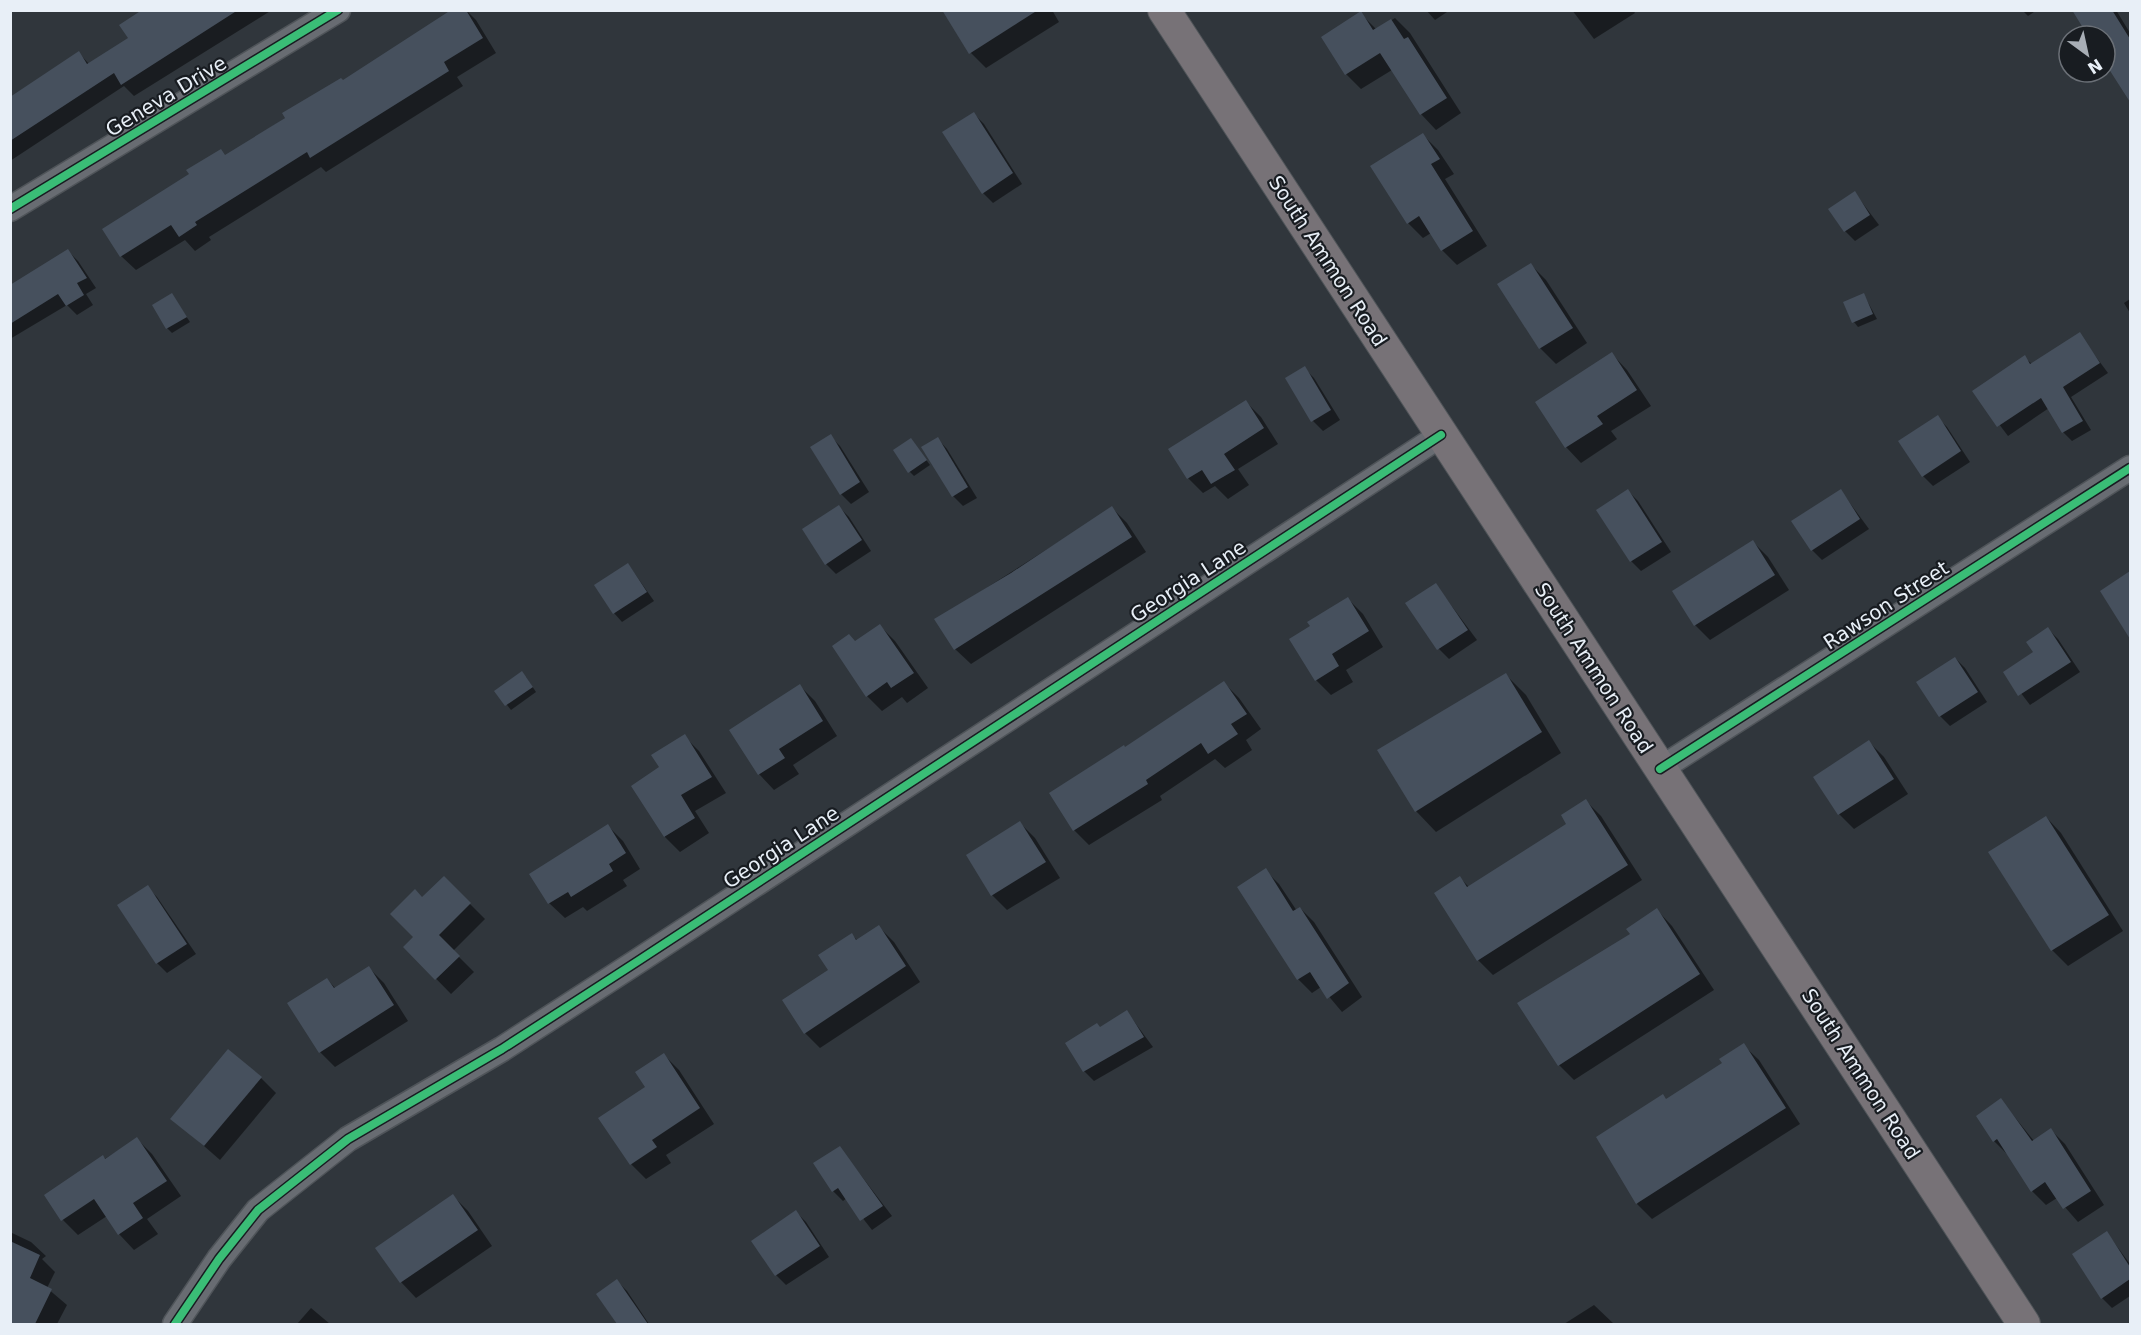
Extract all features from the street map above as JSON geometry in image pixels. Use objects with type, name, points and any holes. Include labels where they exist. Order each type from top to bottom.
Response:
[{"type":"main road","name":"South Ammon Road","points":[[1168,12],[2024,1324]]},
{"type":"street","name":"Geneva Drive","points":[[10,209],[338,10]]},
{"type":"street","name":"Georgia Lane","points":[[175,1324],[219,1259],[258,1210],[348,1139],[485,1059],[629,968],[1442,435]]},
{"type":"street","name":"Rawson Street","points":[[1660,769],[2130,468]]},
{"type":"building","points":[[142,10],[238,10],[121,85],[114,73],[10,141],[10,97],[79,51],[87,64],[128,38],[119,25]]},
{"type":"building","points":[[451,10],[466,10],[483,38],[444,62],[449,71],[310,158],[307,152],[195,222],[197,225],[179,237],[171,225],[120,257],[102,229],[189,174],[186,170],[221,149],[225,155],[285,118],[282,113],[341,78],[343,80]]},
{"type":"building","points":[[942,10],[1038,10],[969,54]]},
{"type":"building","points":[[2072,10],[2112,10],[2130,39],[2130,102],[2117,82],[2117,24],[2081,24]]},
{"type":"building","points":[[1361,11],[1373,30],[1391,19],[1404,39],[1408,37],[1447,98],[1420,115],[1380,53],[1345,75],[1321,37]]},
{"type":"building","points":[[974,112],[1013,173],[982,194],[942,132]]},
{"type":"building","points":[[1423,133],[1440,159],[1431,164],[1473,231],[1441,251],[1419,216],[1407,224],[1370,166]]},
{"type":"building","points":[[1855,191],[1870,215],[1844,232],[1828,209]]},
{"type":"building","points":[[68,249],[87,278],[77,283],[84,295],[66,306],[58,294],[10,324],[10,285]]},
{"type":"building","points":[[1531,263],[1573,328],[1539,349],[1497,284]]},
{"type":"building","points":[[172,293],[187,317],[166,329],[152,305]]},
{"type":"building","points":[[1864,293],[1873,314],[1852,323],[1843,302]]},
{"type":"building","points":[[2080,332],[2100,363],[2063,387],[2083,421],[2062,433],[2041,398],[1997,427],[1972,391],[2025,355],[2030,364]]},
{"type":"building","points":[[1612,352],[1637,390],[1597,416],[1603,424],[1565,448],[1535,402]]},
{"type":"building","points":[[1305,366],[1331,410],[1311,422],[1285,378]]},
{"type":"building","points":[[1246,400],[1264,428],[1224,454],[1235,470],[1211,484],[1202,470],[1187,479],[1168,449]]},
{"type":"building","points":[[1938,415],[1961,451],[1922,477],[1898,441]]},
{"type":"building","points":[[831,434],[860,482],[840,495],[810,447]]},
{"type":"building","points":[[938,437],[968,487],[952,497],[921,447]]},
{"type":"building","points":[[911,438],[927,460],[908,473],[893,450]]},
{"type":"building","points":[[1628,489],[1662,542],[1630,562],[1596,510]]},
{"type":"building","points":[[1841,489],[1860,519],[1811,551],[1791,521]]},
{"type":"building","points":[[839,505],[862,540],[825,565],[802,529]]},
{"type":"building","points":[[1112,506],[1132,537],[954,650],[934,619],[1011,573]]},
{"type":"building","points":[[1753,540],[1775,575],[1694,626],[1672,591]]},
{"type":"building","points":[[628,563],[647,592],[613,614],[594,585]]},
{"type":"building","points":[[2130,571],[2130,639],[2100,591]]},
{"type":"building","points":[[1436,583],[1468,630],[1437,650],[1405,603]]},
{"type":"building","points":[[1348,597],[1369,631],[1332,654],[1339,666],[1315,681],[1289,639],[1310,626],[1307,622]]},
{"type":"building","points":[[880,624],[914,673],[891,688],[887,682],[866,697],[832,646],[849,634],[855,641]]},
{"type":"building","points":[[2048,627],[2071,662],[2018,696],[2003,672],[2033,652],[2026,642]]},
{"type":"building","points":[[1955,657],[1978,692],[1939,717],[1916,682]]},
{"type":"building","points":[[522,671],[533,687],[505,706],[494,691]]},
{"type":"building","points":[[1506,673],[1542,732],[1415,812],[1377,750]]},
{"type":"building","points":[[1224,681],[1247,714],[1231,724],[1238,734],[1208,754],[1201,743],[1146,780],[1148,784],[1073,831],[1049,793],[1124,745],[1125,747]]},
{"type":"building","points":[[800,684],[823,721],[779,749],[785,758],[758,775],[729,730]]},
{"type":"building","points":[[685,734],[712,777],[681,795],[695,818],[664,837],[631,786],[659,767],[651,755]]},
{"type":"building","points":[[1869,740],[1894,779],[1838,815],[1813,777]]},
{"type":"building","points":[[1586,799],[1628,865],[1477,961],[1434,893],[1460,876],[1467,887],[1566,824],[1561,815]]},
{"type":"building","points":[[2046,816],[2109,915],[2051,951],[1988,852]]},
{"type":"building","points":[[1020,821],[1046,862],[991,896],[966,855]]},
{"type":"building","points":[[608,824],[626,853],[609,864],[613,871],[571,897],[568,892],[548,904],[529,874]]},
{"type":"building","points":[[1266,868],[1293,911],[1300,907],[1349,983],[1327,999],[1310,972],[1297,980],[1237,887]]},
{"type":"building","points":[[444,876],[471,903],[439,935],[460,956],[435,980],[403,947],[413,937],[390,914],[415,889],[422,897]]},
{"type":"building","points":[[148,885],[187,944],[156,964],[117,905]]},
{"type":"building","points":[[1657,908],[1700,974],[1558,1066],[1517,1003],[1630,934],[1626,929]]},
{"type":"building","points":[[879,925],[906,966],[804,1034],[782,1000],[828,970],[818,955],[852,933],[856,940]]},
{"type":"building","points":[[369,966],[394,1005],[319,1053],[287,1003],[327,978],[334,988]]},
{"type":"building","points":[[1127,1010],[1144,1037],[1083,1072],[1065,1043],[1097,1023],[1100,1027]]},
{"type":"building","points":[[1744,1043],[1786,1108],[1636,1204],[1596,1137],[1663,1094],[1666,1099],[1722,1063],[1719,1059]]},
{"type":"building","points":[[228,1049],[262,1077],[204,1146],[170,1119]]},
{"type":"building","points":[[664,1053],[700,1108],[652,1140],[657,1147],[630,1165],[598,1118],[645,1087],[635,1072]]},
{"type":"building","points":[[2001,1098],[2032,1141],[2051,1128],[2091,1191],[2063,1209],[2045,1182],[2031,1192],[1997,1139],[1993,1142],[1976,1116]]},
{"type":"building","points":[[137,1137],[167,1181],[133,1203],[143,1218],[118,1235],[94,1199],[61,1221],[44,1195],[103,1155],[105,1159]]},
{"type":"building","points":[[840,1146],[883,1206],[860,1221],[838,1188],[832,1192],[813,1163]]},
{"type":"building","points":[[453,1194],[478,1230],[400,1283],[375,1248]]},
{"type":"building","points":[[796,1210],[820,1246],[775,1276],[751,1241]]},
{"type":"building","points":[[2107,1231],[2130,1267],[2130,1279],[2101,1299],[2072,1254]]},
{"type":"building","points":[[10,1241],[40,1255],[30,1278],[52,1289],[35,1324],[10,1324]]},
{"type":"building","points":[[617,1279],[648,1324],[617,1324],[596,1294]]},
{"type":"cycle path","points":[[10,209],[338,10]]},
{"type":"cycle path","points":[[175,1324],[219,1259],[258,1210],[348,1139],[502,1049],[1441,435]]},
{"type":"cycle path","points":[[1660,769],[2130,468]]}]
